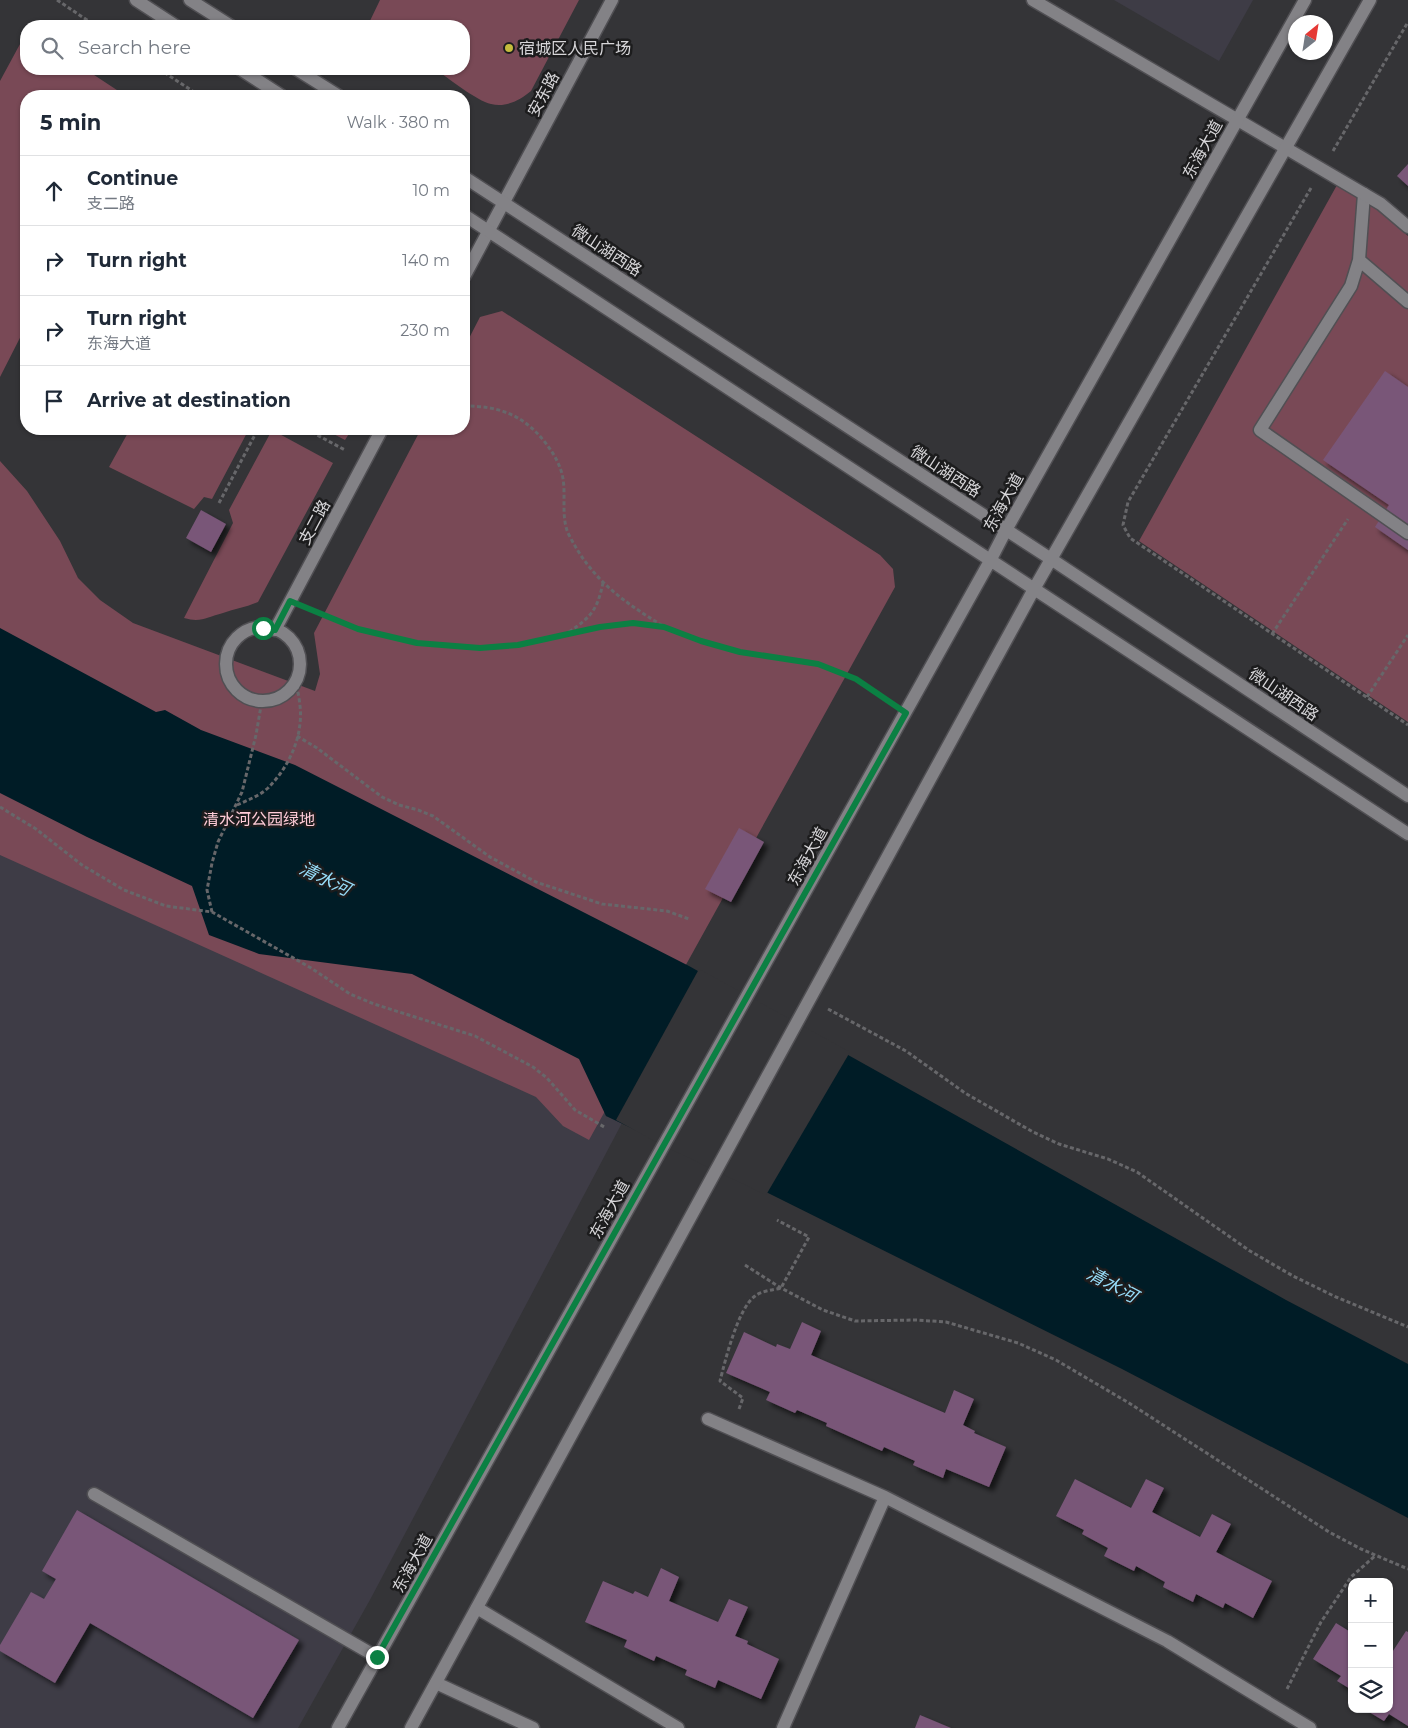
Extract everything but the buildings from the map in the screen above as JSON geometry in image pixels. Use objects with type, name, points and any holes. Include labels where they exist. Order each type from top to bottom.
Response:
[{"type":"street","points":[[136,0],[167,20]]},
{"type":"street","points":[[190,0],[222,20]]},
{"type":"street","name":"安东路","points":[[504,202],[612,0]]},
{"type":"street","points":[[1033,0],[1381,204],[1408,227]]},
{"type":"street","name":"东海大道","points":[[338,1728],[906,713],[1006,530],[1305,0]]},
{"type":"street","points":[[411,1728],[1034,589],[1370,0]]},
{"type":"street","points":[[249,75],[273,90]]},
{"type":"street","points":[[306,75],[329,90]]},
{"type":"street","name":"微山湖西路","points":[[470,181],[1051,559],[1408,796]]},
{"type":"street","points":[[1364,194],[1359,260],[1350,286],[1260,430],[1408,533]]},
{"type":"street","points":[[470,266],[504,202]]},
{"type":"street","points":[[470,220],[1408,834]]},
{"type":"street","points":[[1359,260],[1408,302]]},
{"type":"street","name":"支二路","points":[[275,630],[379,435]]},
{"type":"street","points":[[263,628],[275,630],[286,635],[294,645],[299,656],[300,669],[289,691],[279,698],[254,700],[243,695],[234,687],[228,677],[226,665],[228,654],[233,643],[241,634],[263,628]]},
{"type":"street","points":[[708,1419],[885,1497],[1167,1641],[1310,1728]]},
{"type":"street","points":[[94,1494],[377,1657]]},
{"type":"street","points":[[783,1728],[885,1497]]},
{"type":"street","points":[[477,1608],[678,1728]]},
{"type":"street","points":[[436,1682],[533,1728]]},
{"type":"path","points":[[57,0],[87,20]]},
{"type":"path","points":[[168,75],[191,90]]},
{"type":"path","points":[[470,406],[482,406],[508,413],[532,427],[553,452],[563,474],[568,532],[584,559],[603,583],[628,604],[664,627],[701,641],[740,652],[818,664],[856,679],[906,713]]},
{"type":"path","points":[[220,503],[255,435]]},
{"type":"path","points":[[317,435],[348,451]]},
{"type":"path","points":[[1272,634],[1361,500]]},
{"type":"path","points":[[566,634],[588,619],[599,602],[603,583]]},
{"type":"path","points":[[290,601],[358,629],[417,643],[480,648],[518,645],[600,627],[633,623],[664,627]]},
{"type":"path","points":[[1367,697],[1408,635]]},
{"type":"path","points":[[237,805],[253,798],[267,788],[292,755],[300,723],[296,680]]},
{"type":"path","points":[[212,912],[207,890],[212,863],[218,842],[242,792],[256,735],[262,700]]},
{"type":"path","points":[[297,736],[317,748],[382,797],[399,805],[433,816],[451,827],[490,858],[536,882],[602,904],[667,911],[689,919]]},
{"type":"path","points":[[0,807],[36,828],[82,865],[124,890],[166,906],[212,912],[310,968],[350,994],[374,1004],[475,1036],[533,1067],[548,1078],[575,1110],[606,1128]]},
{"type":"path","points":[[810,999],[906,1051],[965,1093],[1033,1132],[1059,1144],[1108,1159],[1137,1172],[1250,1251],[1293,1276],[1336,1297],[1408,1327]]},
{"type":"path","points":[[731,1429],[743,1398],[720,1381],[728,1350],[744,1311],[755,1296],[781,1288],[808,1237],[777,1220]]},
{"type":"path","points":[[745,1265],[781,1288],[823,1310],[855,1321],[916,1320],[946,1322],[1018,1343],[1056,1360],[1129,1403],[1329,1532],[1408,1569]]},
{"type":"path","points":[[1277,1708],[1321,1622],[1351,1577],[1376,1555]]},
{"type":"shaded area","points":[[1114,0],[1253,0],[1219,61]]},
{"type":"shaded area","points":[[0,793],[579,1059],[606,1116],[622,1123],[371,1598],[298,1728],[0,1728]]},
{"type":"green space","name":"宿城区人民广场","points":[[380,0],[579,0],[531,91],[512,102],[502,105],[491,104],[478,99],[470,94],[470,90],[464,90],[443,75],[470,75],[470,20],[370,20]]},
{"type":"green space","points":[[20,44],[20,75],[94,75],[117,90],[20,90],[20,338],[0,377],[0,81]]},
{"type":"green space","points":[[1337,185],[1377,209],[1408,236],[1408,722],[1139,541]]},
{"type":"green space","name":"清水河公园绿地","points":[[502,311],[880,555],[893,569],[895,587],[589,1140],[563,1126],[536,1097],[0,855],[0,461],[27,491],[60,541],[78,578],[100,600],[133,623],[315,691],[320,674],[314,633],[418,435],[470,435],[470,336],[480,317]]},
{"type":"green space","points":[[127,435],[246,435],[212,499],[204,497],[194,509],[109,467]]},
{"type":"green space","points":[[269,435],[281,435],[333,463],[258,602],[204,619],[184,618],[233,523],[229,510]]},
{"type":"green space","points":[[335,435],[348,435],[345,440]]},
{"type":"water","name":"清水河","points":[[0,628],[156,712],[165,710],[201,730],[295,765],[689,966],[1286,1300],[1408,1364],[1408,1518],[1122,1369],[766,1192],[606,1116],[579,1059],[412,974],[259,954],[209,935],[192,886],[87,837],[0,793]]},
{"type":"pier","points":[[699,969],[850,1052],[766,1195],[658,1143],[616,1120]]},
{"type":"place","name":"宿城区人民广场","points":[[509,48]]},
{"type":"route","points":[[263,628],[275,630],[290,601],[358,629],[417,643],[480,648],[518,645],[600,627],[633,623],[664,627],[701,641],[740,652],[818,664],[856,679],[906,713],[377,1657]]}]
